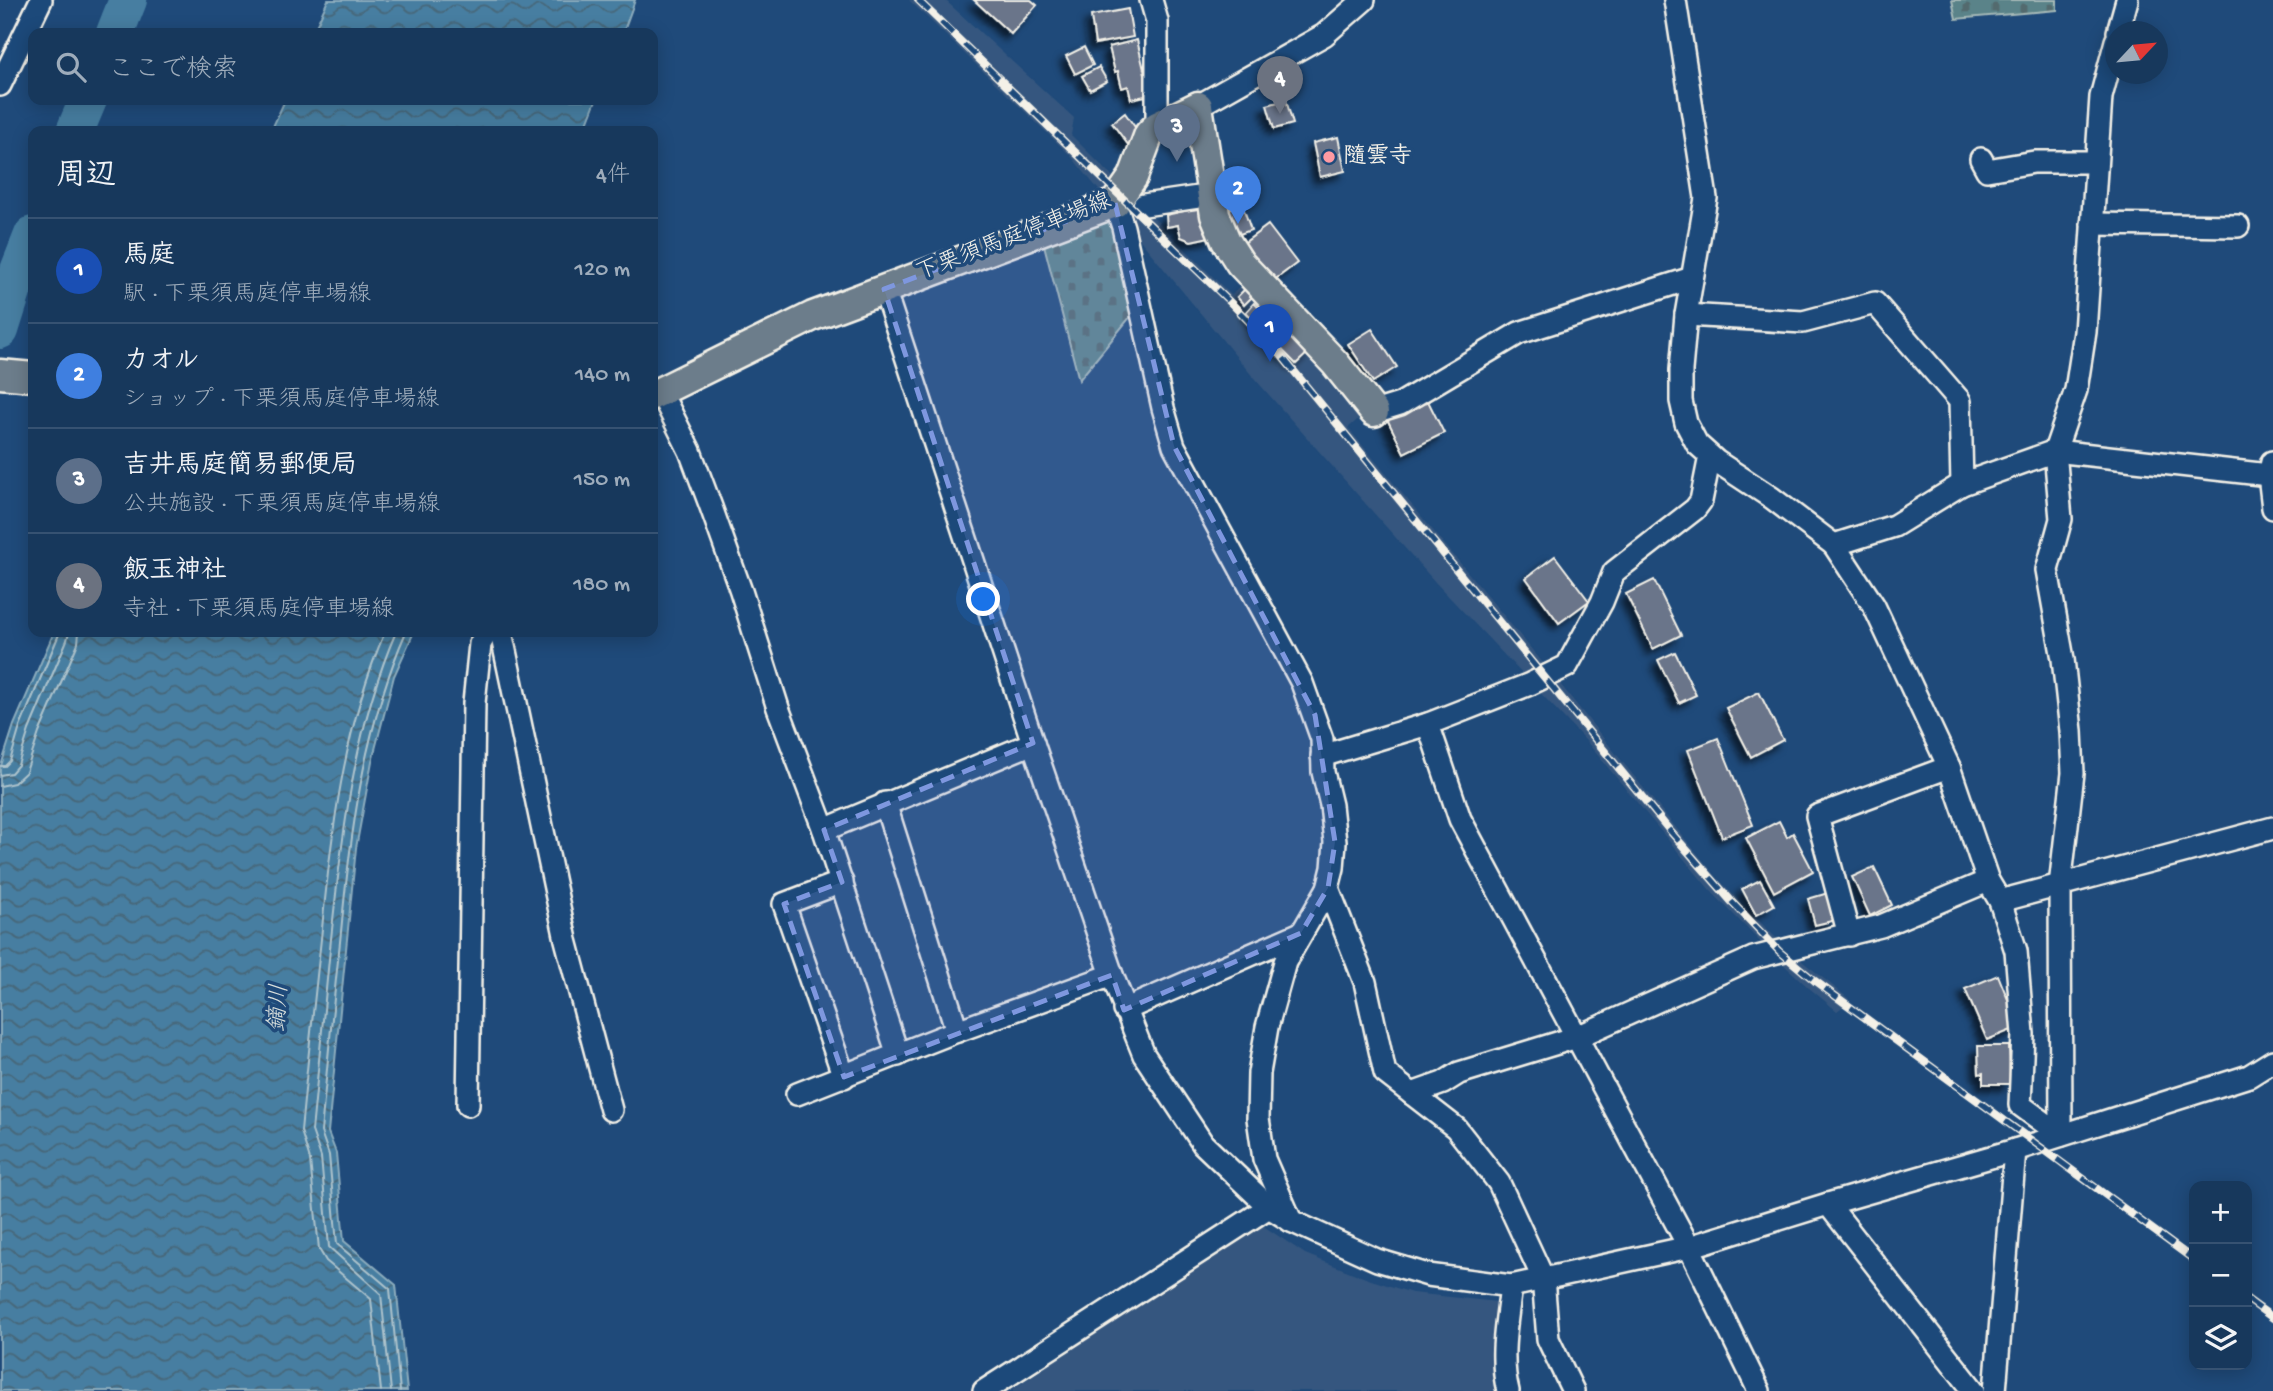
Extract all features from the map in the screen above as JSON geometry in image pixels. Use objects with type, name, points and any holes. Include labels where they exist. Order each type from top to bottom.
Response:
[{"type":"main road","points":[[1157,126],[1198,106],[1215,215],[1226,241],[1240,263],[1335,363],[1374,412]]},
{"type":"main road","name":"下栗須馬庭停車場線","points":[[658,393],[813,316],[1115,203],[1133,177],[1149,134],[1157,126]]},
{"type":"main road","points":[[0,374],[28,377]]},
{"type":"street","points":[[0,85],[41,0]]},
{"type":"street","points":[[1151,0],[1157,21],[1157,126]]},
{"type":"street","points":[[1198,106],[1324,35],[1364,0]]},
{"type":"street","points":[[1675,0],[1706,198],[1686,315],[1681,370],[1681,401],[1686,423],[1698,444],[1710,456],[1834,545],[1874,606],[1949,767],[1988,881],[2000,901],[2016,951],[2024,1034],[2020,1105],[2061,1135]]},
{"type":"street","points":[[2121,21],[2127,0]]},
{"type":"street","points":[[2061,1135],[2060,886],[2073,772],[2063,659],[2048,570],[2061,519],[2055,451],[2076,390],[2085,332],[2101,97],[2105,82]]},
{"type":"street","points":[[1980,159],[1987,170],[2034,162],[2096,162]]},
{"type":"street","points":[[1144,205],[1212,195]]},
{"type":"street","points":[[1115,203],[1123,226],[1163,408],[1174,446],[1303,683],[1322,739],[1323,772],[1331,805],[1335,842],[1328,888],[1285,962],[1275,994],[1259,1073],[1258,1118],[1265,1159],[1291,1221]]},
{"type":"street","points":[[2092,224],[2238,226]]},
{"type":"street","points":[[1374,412],[1400,404],[1519,333],[1692,278]]},
{"type":"street","points":[[884,289],[1124,1010],[1144,1055],[1203,1144],[1269,1207],[1291,1221],[1377,1260],[1428,1275],[1511,1286],[1689,1247],[2015,1150],[2249,1076],[2273,1061]]},
{"type":"street","points":[[1686,315],[1803,322],[1875,303],[1960,401],[1962,484]]},
{"type":"street","points":[[658,395],[690,451],[741,592],[778,708],[842,882],[898,1055]]},
{"type":"street","points":[[1834,545],[1894,526],[1962,484],[2055,451],[2272,470],[2273,508]]},
{"type":"street","points":[[1322,756],[1428,724],[1530,684],[1567,666],[1602,602],[1614,572],[1695,509],[1701,501],[1710,456]]},
{"type":"street","points":[[468,1105],[474,703],[480,644],[484,637]]},
{"type":"street","points":[[502,637],[566,940],[611,1110]]},
{"type":"street","points":[[1428,724],[1460,819],[1689,1247],[1759,1391]]},
{"type":"street","points":[[824,830],[1033,743]]},
{"type":"street","points":[[1849,935],[1817,816],[1949,767]]},
{"type":"street","points":[[885,803],[957,1031]]},
{"type":"street","points":[[2000,901],[2273,828]]},
{"type":"street","points":[[1412,1094],[1443,1083],[1460,1073],[1577,1037],[1753,958],[1881,926],[1988,881]]},
{"type":"street","points":[[842,882],[784,904],[844,1077]]},
{"type":"street","points":[[1328,888],[1365,982],[1385,1073],[1456,1128],[1499,1183],[1543,1278],[1548,1339],[1573,1391]]},
{"type":"street","points":[[1124,1010],[1301,933]]},
{"type":"street","points":[[797,1094],[957,1031],[1112,975]]},
{"type":"street","points":[[1995,1391],[2015,1150]]},
{"type":"street","points":[[1828,1204],[1974,1391]]},
{"type":"street","points":[[984,1391],[1269,1207]]},
{"type":"street","points":[[1508,1391],[1504,1375],[1504,1343],[1511,1286]]},
{"type":"highlighted area","points":[[1115,203],[1174,446],[1315,715],[1335,842],[1328,888],[1301,933],[1124,1010],[1112,975],[844,1077],[784,904],[842,882],[824,830],[1033,743],[884,289]]},
{"type":"shaded area","points":[[909,0],[946,1],[1074,118],[1071,135],[1231,295],[1248,280],[1364,414],[1348,428],[1653,800],[1719,880],[1750,912],[1787,949],[1849,999],[1845,1005],[1837,1011],[1808,987],[1710,890],[1586,741],[1436,583],[1254,378],[1070,155]]},
{"type":"shaded area","points":[[1259,1223],[1305,1254],[1368,1279],[1412,1293],[1497,1302],[1497,1391],[1010,1391]]},
{"type":"green space","points":[[1952,0],[2057,0],[2057,10],[1956,19]]},
{"type":"green space","points":[[1110,219],[1120,230],[1131,316],[1079,380],[1043,241]]},
{"type":"water","points":[[328,0],[635,0],[625,28],[315,28]]},
{"type":"water","points":[[283,105],[594,105],[586,126],[273,126]]},
{"type":"water","name":"鏑川","points":[[52,637],[412,637],[394,676],[372,761],[356,848],[328,1132],[336,1153],[344,1241],[396,1285],[407,1391],[0,1391],[0,769],[14,725]]},
{"type":"building","points":[[974,0],[1031,0],[1037,5],[1011,34]]},
{"type":"building","points":[[1128,9],[1133,37],[1095,44],[1091,16]]},
{"type":"building","points":[[1137,40],[1150,95],[1131,99],[1128,86],[1122,88],[1118,71],[1115,72],[1109,47]]},
{"type":"building","points":[[1084,47],[1093,65],[1075,74],[1066,56]]},
{"type":"building","points":[[1099,67],[1107,81],[1090,90],[1082,76]]},
{"type":"building","points":[[1286,100],[1293,124],[1274,129],[1267,105]]},
{"type":"building","points":[[1125,113],[1142,137],[1129,146],[1112,123]]},
{"type":"building","name":"隨雲寺","points":[[1338,137],[1345,171],[1320,177],[1313,143]]},
{"type":"building","points":[[1242,204],[1251,230],[1237,235],[1228,209]]},
{"type":"building","points":[[1207,206],[1214,236],[1191,241],[1181,237],[1178,225],[1167,227],[1166,215]]},
{"type":"building","points":[[1268,225],[1297,263],[1269,284],[1240,246]]},
{"type":"building","points":[[1248,286],[1255,294],[1244,305],[1237,297]]},
{"type":"building","points":[[1254,303],[1264,313],[1255,321],[1246,312]]},
{"type":"building","points":[[1271,308],[1311,350],[1296,364],[1256,323]]},
{"type":"building","points":[[1372,329],[1397,367],[1373,382],[1348,344]]},
{"type":"building","points":[[1426,397],[1444,433],[1404,453],[1386,417]]},
{"type":"building","points":[[1555,556],[1589,601],[1559,623],[1526,578]]},
{"type":"building","points":[[1654,580],[1681,635],[1653,649],[1626,594]]},
{"type":"building","points":[[1675,652],[1696,695],[1679,703],[1658,660]]},
{"type":"building","points":[[1759,692],[1783,740],[1751,757],[1726,708]]},
{"type":"building","points":[[1718,738],[1753,825],[1722,837],[1688,750]]},
{"type":"building","points":[[1779,821],[1787,837],[1793,833],[1813,871],[1774,892],[1746,838]]},
{"type":"building","points":[[1874,867],[1892,905],[1870,916],[1852,877]]},
{"type":"building","points":[[1760,880],[1774,905],[1756,915],[1742,889]]},
{"type":"building","points":[[1828,893],[1836,920],[1815,925],[1808,899]]},
{"type":"building","points":[[1998,975],[2019,1027],[1987,1040],[1965,989]]},
{"type":"building","points":[[1978,1046],[2009,1046],[2010,1084],[1983,1084],[1983,1073],[1979,1074]]},
{"type":"waterway","points":[[117,28],[128,0]]},
{"type":"waterway","points":[[77,126],[86,105]]},
{"type":"waterway","points":[[0,330],[28,248]]},
{"type":"railway","points":[[918,0],[1233,305],[1280,354],[1670,831],[1779,951],[1815,981],[2189,1256]]},
{"type":"railway","points":[[2252,1303],[2273,1318]]},
{"type":"place","name":"飯玉神社","points":[[1280,114]]},
{"type":"place","name":"隨雲寺","points":[[1329,157]]},
{"type":"place","name":"吉井馬庭簡易郵便局","points":[[1177,162]]},
{"type":"place","name":"カオル","points":[[1238,224]]},
{"type":"place","name":"馬庭","points":[[1270,362]]}]
